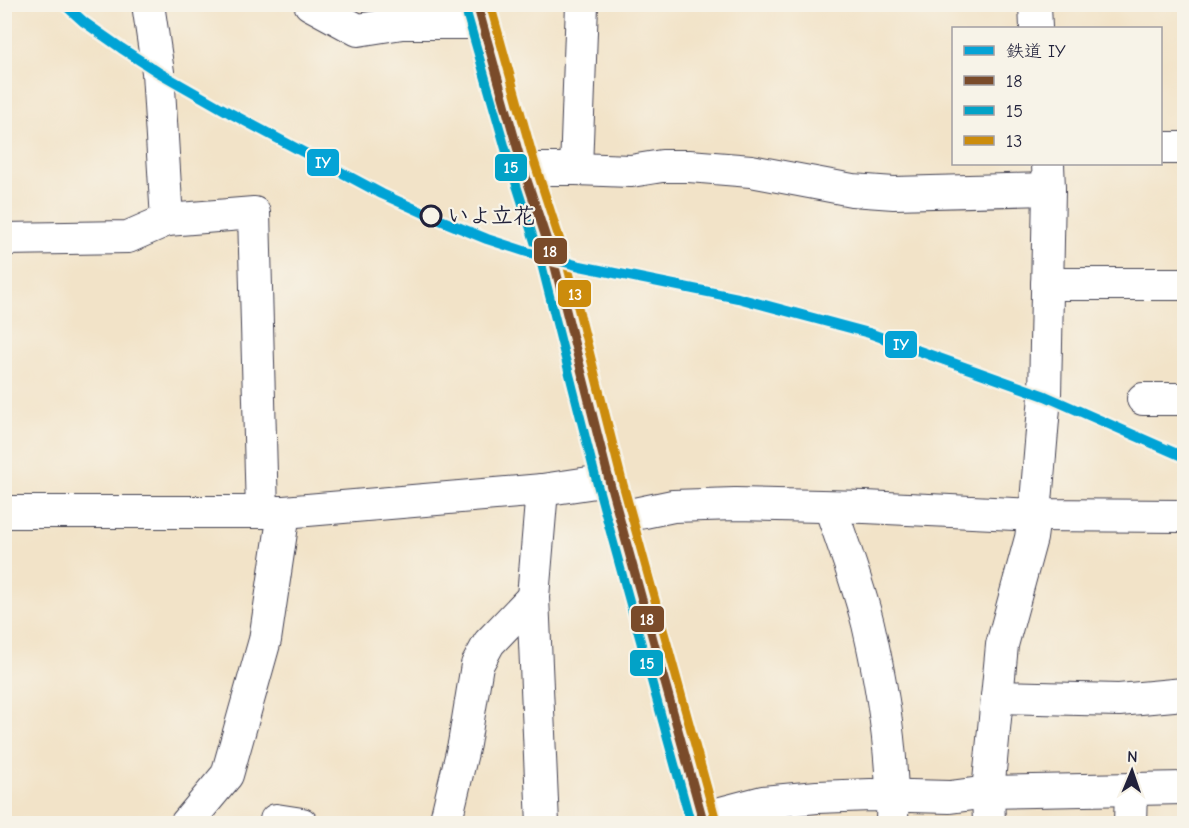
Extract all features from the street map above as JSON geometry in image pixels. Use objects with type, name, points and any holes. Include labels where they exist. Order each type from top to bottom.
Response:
[{"type":"street","points":[[148,4],[158,72],[167,220]]},
{"type":"street","points":[[310,4],[358,30],[480,14],[524,169],[553,259],[609,480],[703,820],[763,802],[817,797],[892,810],[950,797],[988,792],[1185,788]]},
{"type":"street","points":[[576,169],[582,4]]},
{"type":"street","points":[[1035,4],[1036,27]]},
{"type":"street","points":[[1162,148],[1185,148]]},
{"type":"street","points":[[524,169],[631,171],[662,166],[689,166],[751,171],[852,190],[894,193],[1048,176],[1045,396],[1031,538],[1002,645],[988,792],[989,824]]},
{"type":"street","points":[[4,239],[128,237],[167,220],[254,213],[273,512],[265,640],[227,776],[186,824]]},
{"type":"street","points":[[1047,284],[1185,284]]},
{"type":"street","points":[[1143,399],[1185,399]]},
{"type":"street","points":[[4,512],[273,512],[542,490],[609,480]]},
{"type":"street","points":[[542,490],[533,597],[543,824]]},
{"type":"street","points":[[620,516],[673,506],[735,504],[1034,515],[1185,516]]},
{"type":"street","points":[[830,507],[868,623],[880,681],[888,733],[892,810]]},
{"type":"street","points":[[445,824],[464,744],[477,664],[489,643],[533,597]]},
{"type":"street","points":[[997,697],[1119,700],[1185,694]]},
{"type":"street","points":[[1130,824],[1131,789]]},
{"type":"rail line","name":"IY","points":[[64,4],[84,22],[121,48],[230,113],[382,194],[487,239],[580,266],[738,298],[869,333],[1045,396],[1184,457]]},
{"type":"transit line","name":"18","points":[[477,4],[522,165],[553,259],[609,480],[704,824]]},
{"type":"transit line","name":"13","points":[[490,4],[534,161],[565,256],[621,477],[716,821]]},
{"type":"transit line","name":"15","points":[[465,7],[511,168],[541,262],[597,483],[691,824]]},
{"type":"place","name":"いよ立花","points":[[431,216]]}]
